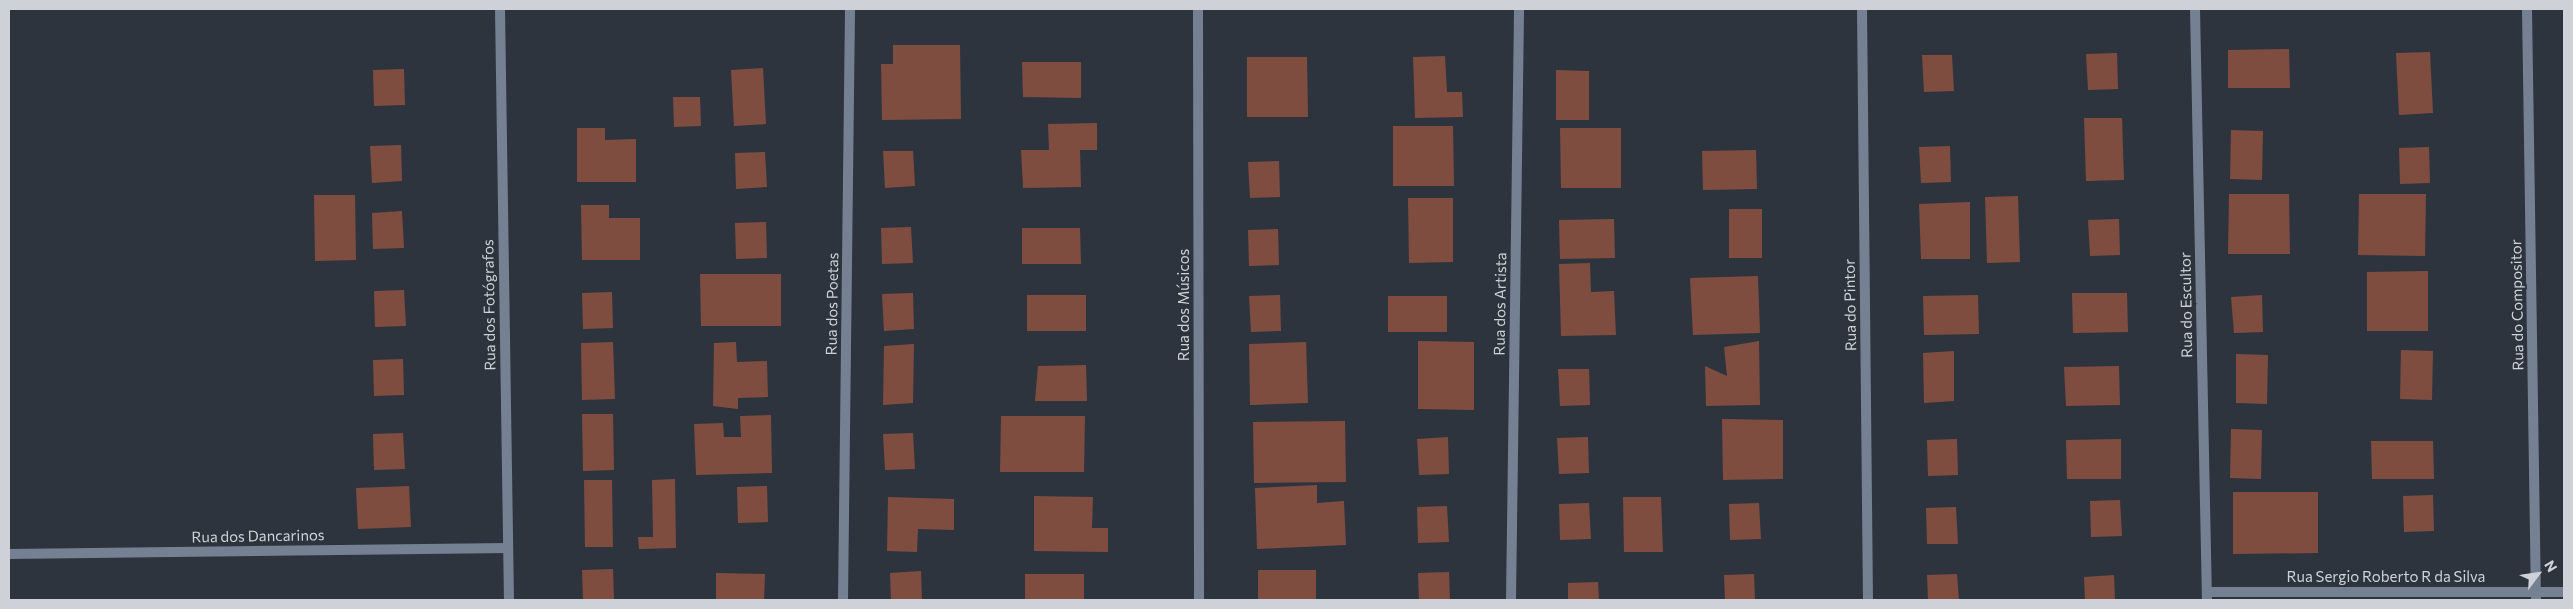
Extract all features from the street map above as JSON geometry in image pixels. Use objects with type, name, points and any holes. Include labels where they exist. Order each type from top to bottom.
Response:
[{"type":"street","name":"Rua dos Fotógrafos","points":[[500,9],[509,600]]},
{"type":"street","name":"Rua dos Poetas","points":[[843,600],[850,9]]},
{"type":"street","name":"Rua dos Músicos","points":[[1198,9],[1199,600]]},
{"type":"street","name":"Rua dos Artista","points":[[1510,600],[1519,9]]},
{"type":"street","name":"Rua do Pintor","points":[[1862,9],[1868,600]]},
{"type":"street","name":"Rua do Escultor","points":[[2195,9],[2207,596]]},
{"type":"street","name":"Rua do Compositor","points":[[2527,9],[2536,596]]},
{"type":"street","name":"Rua dos Dancarinos","points":[[9,554],[508,548]]},
{"type":"street","name":"Rua Sergio Roberto R da Silva","points":[[2207,596],[2536,596],[2564,592]]},
{"type":"building","points":[[893,45],[960,45],[961,119],[882,120],[881,64],[893,64]]},
{"type":"building","points":[[2289,49],[2290,88],[2228,88],[2228,50]]},
{"type":"building","points":[[2430,52],[2433,113],[2399,115],[2396,53]]},
{"type":"building","points":[[2117,53],[2118,89],[2088,90],[2086,54]]},
{"type":"building","points":[[1922,55],[1952,55],[1954,91],[1924,92]]},
{"type":"building","points":[[1445,56],[1447,92],[1462,92],[1463,117],[1415,118],[1413,57]]},
{"type":"building","points":[[1247,57],[1307,57],[1308,117],[1247,117]]},
{"type":"building","points":[[1022,62],[1081,62],[1081,98],[1023,97]]},
{"type":"building","points":[[763,68],[766,124],[734,126],[731,70]]},
{"type":"building","points":[[404,69],[405,105],[374,106],[373,70]]},
{"type":"building","points":[[1556,70],[1589,71],[1589,120],[1556,120]]},
{"type":"building","points":[[673,97],[700,97],[701,126],[674,127]]},
{"type":"building","points":[[2084,118],[2122,118],[2124,180],[2086,181]]},
{"type":"building","points":[[1097,123],[1097,150],[1080,150],[1081,187],[1023,188],[1021,150],[1049,150],[1048,124]]},
{"type":"building","points":[[1393,126],[1453,126],[1454,186],[1393,186]]},
{"type":"building","points":[[577,128],[605,128],[605,140],[636,139],[636,182],[577,182]]},
{"type":"building","points":[[1560,128],[1621,128],[1621,188],[1561,188]]},
{"type":"building","points":[[2231,130],[2263,131],[2262,180],[2230,179]]},
{"type":"building","points":[[401,145],[402,181],[372,183],[370,146]]},
{"type":"building","points":[[1950,146],[1951,182],[1921,183],[1919,147]]},
{"type":"building","points":[[2429,147],[2430,183],[2400,184],[2399,148]]},
{"type":"building","points":[[1756,150],[1757,189],[1703,190],[1702,151]]},
{"type":"building","points":[[883,151],[913,151],[915,186],[885,188]]},
{"type":"building","points":[[765,152],[767,187],[736,189],[735,153]]},
{"type":"building","points":[[1279,161],[1280,197],[1250,198],[1248,162]]},
{"type":"building","points":[[2229,194],[2289,194],[2290,254],[2228,254]]},
{"type":"building","points":[[2359,194],[2426,194],[2425,256],[2358,255]]},
{"type":"building","points":[[314,195],[355,195],[356,260],[315,261]]},
{"type":"building","points":[[2018,196],[2020,262],[1987,263],[1985,197]]},
{"type":"building","points":[[1408,198],[1453,198],[1453,262],[1409,263]]},
{"type":"building","points":[[1970,202],[1970,259],[1921,259],[1919,204]]},
{"type":"building","points":[[581,205],[609,205],[609,218],[640,218],[640,260],[582,260]]},
{"type":"building","points":[[1729,209],[1762,209],[1762,258],[1729,258]]},
{"type":"building","points":[[402,211],[404,248],[373,249],[372,213]]},
{"type":"building","points":[[1614,219],[1615,258],[1560,259],[1559,220]]},
{"type":"building","points":[[2119,219],[2120,255],[2090,256],[2088,220]]},
{"type":"building","points":[[766,222],[767,258],[736,259],[735,223]]},
{"type":"building","points":[[911,227],[913,263],[882,264],[881,228]]},
{"type":"building","points":[[1022,228],[1080,228],[1081,264],[1022,264]]},
{"type":"building","points":[[1278,229],[1279,265],[1249,266],[1248,230]]},
{"type":"building","points":[[1590,263],[1591,292],[1614,291],[1616,335],[1561,336],[1559,264]]},
{"type":"building","points":[[2428,271],[2428,331],[2367,331],[2367,272]]},
{"type":"building","points":[[700,274],[781,274],[781,326],[701,326]]},
{"type":"building","points":[[1758,276],[1760,333],[1693,335],[1690,278]]},
{"type":"building","points":[[404,290],[406,326],[375,327],[374,291]]},
{"type":"building","points":[[612,292],[613,328],[583,329],[582,293]]},
{"type":"building","points":[[913,293],[914,329],[884,331],[882,294]]},
{"type":"building","points":[[2072,293],[2127,293],[2128,332],[2073,333]]},
{"type":"building","points":[[1027,295],[1086,295],[1086,331],[1027,331]]},
{"type":"building","points":[[1280,295],[1281,331],[1251,332],[1249,296]]},
{"type":"building","points":[[1978,295],[1979,334],[1924,335],[1923,296]]},
{"type":"building","points":[[2262,295],[2263,332],[2234,333],[2231,297]]},
{"type":"building","points":[[1388,296],[1447,296],[1447,332],[1388,332]]},
{"type":"building","points":[[1418,341],[1474,342],[1474,410],[1418,409]]},
{"type":"building","points":[[1759,341],[1760,405],[1706,406],[1705,366],[1727,376],[1724,347]]},
{"type":"building","points":[[613,342],[615,399],[582,400],[581,343]]},
{"type":"building","points":[[736,342],[737,362],[767,361],[768,397],[738,398],[738,409],[713,406],[714,343]]},
{"type":"building","points":[[1306,342],[1308,403],[1250,405],[1249,344]]},
{"type":"building","points":[[914,344],[913,403],[883,405],[884,346]]},
{"type":"building","points":[[2401,350],[2433,351],[2432,400],[2400,399]]},
{"type":"building","points":[[1954,351],[1954,401],[1924,403],[1923,353]]},
{"type":"building","points":[[2236,354],[2268,355],[2267,404],[2236,403]]},
{"type":"building","points":[[403,359],[404,395],[374,396],[373,360]]},
{"type":"building","points":[[1086,365],[1087,401],[1035,401],[1038,366]]},
{"type":"building","points":[[2119,366],[2120,405],[2066,406],[2064,367]]},
{"type":"building","points":[[1558,369],[1589,369],[1590,405],[1560,406]]},
{"type":"building","points":[[582,414],[613,414],[614,470],[583,471]]},
{"type":"building","points":[[771,415],[772,473],[696,475],[694,424],[723,423],[724,437],[741,437],[740,416]]},
{"type":"building","points":[[1001,416],[1085,416],[1084,472],[1000,472]]},
{"type":"building","points":[[1722,419],[1783,420],[1783,479],[1723,480]]},
{"type":"building","points":[[1345,421],[1346,482],[1254,483],[1253,422]]},
{"type":"building","points":[[2231,429],[2262,430],[2261,479],[2230,478]]},
{"type":"building","points":[[403,433],[405,469],[374,470],[373,434]]},
{"type":"building","points":[[913,433],[915,469],[885,470],[883,434]]},
{"type":"building","points":[[1448,437],[1449,474],[1419,475],[1417,439]]},
{"type":"building","points":[[1588,437],[1589,473],[1559,474],[1557,438]]},
{"type":"building","points":[[1957,439],[1958,475],[1928,476],[1927,440]]},
{"type":"building","points":[[2121,439],[2121,479],[2067,479],[2066,440]]},
{"type":"building","points":[[2371,441],[2433,441],[2434,479],[2372,479]]},
{"type":"building","points":[[675,479],[676,548],[639,549],[638,537],[653,537],[652,480]]},
{"type":"building","points":[[584,480],[612,480],[613,547],[585,547]]},
{"type":"building","points":[[1317,485],[1317,503],[1344,501],[1346,545],[1257,549],[1255,488]]},
{"type":"building","points":[[409,486],[411,527],[358,529],[356,488]]},
{"type":"building","points":[[767,486],[768,522],[738,523],[737,487]]},
{"type":"building","points":[[2233,492],[2318,492],[2318,553],[2233,554]]},
{"type":"building","points":[[2433,495],[2434,531],[2404,532],[2403,496]]},
{"type":"building","points":[[1034,496],[1093,497],[1092,528],[1108,528],[1108,552],[1034,551]]},
{"type":"building","points":[[888,497],[954,499],[954,530],[918,529],[917,552],[887,551]]},
{"type":"building","points":[[1623,497],[1661,497],[1663,552],[1624,552]]},
{"type":"building","points":[[2120,500],[2122,536],[2091,537],[2090,501]]},
{"type":"building","points":[[1589,503],[1591,539],[1560,540],[1559,504]]},
{"type":"building","points":[[1759,503],[1761,539],[1730,540],[1729,504]]},
{"type":"building","points":[[1447,506],[1449,542],[1418,543],[1417,507]]},
{"type":"building","points":[[1956,507],[1958,544],[1927,544],[1926,508]]},
{"type":"building","points":[[613,569],[614,600],[583,600],[582,570]]},
{"type":"building","points":[[1258,570],[1316,570],[1316,600],[1258,600]]},
{"type":"building","points":[[921,571],[922,600],[891,600],[890,573]]},
{"type":"building","points":[[1449,572],[1450,600],[1419,600],[1418,573]]},
{"type":"building","points":[[716,573],[765,574],[764,600],[716,600]]},
{"type":"building","points":[[1025,574],[1084,574],[1084,600],[1025,600]]},
{"type":"building","points":[[1754,574],[1755,600],[1725,600],[1724,575]]},
{"type":"building","points":[[1957,574],[1959,600],[1928,600],[1927,575]]},
{"type":"building","points":[[2114,575],[2115,600],[2085,600],[2084,577]]},
{"type":"building","points":[[1598,582],[1599,600],[1568,600],[1568,583]]}]
